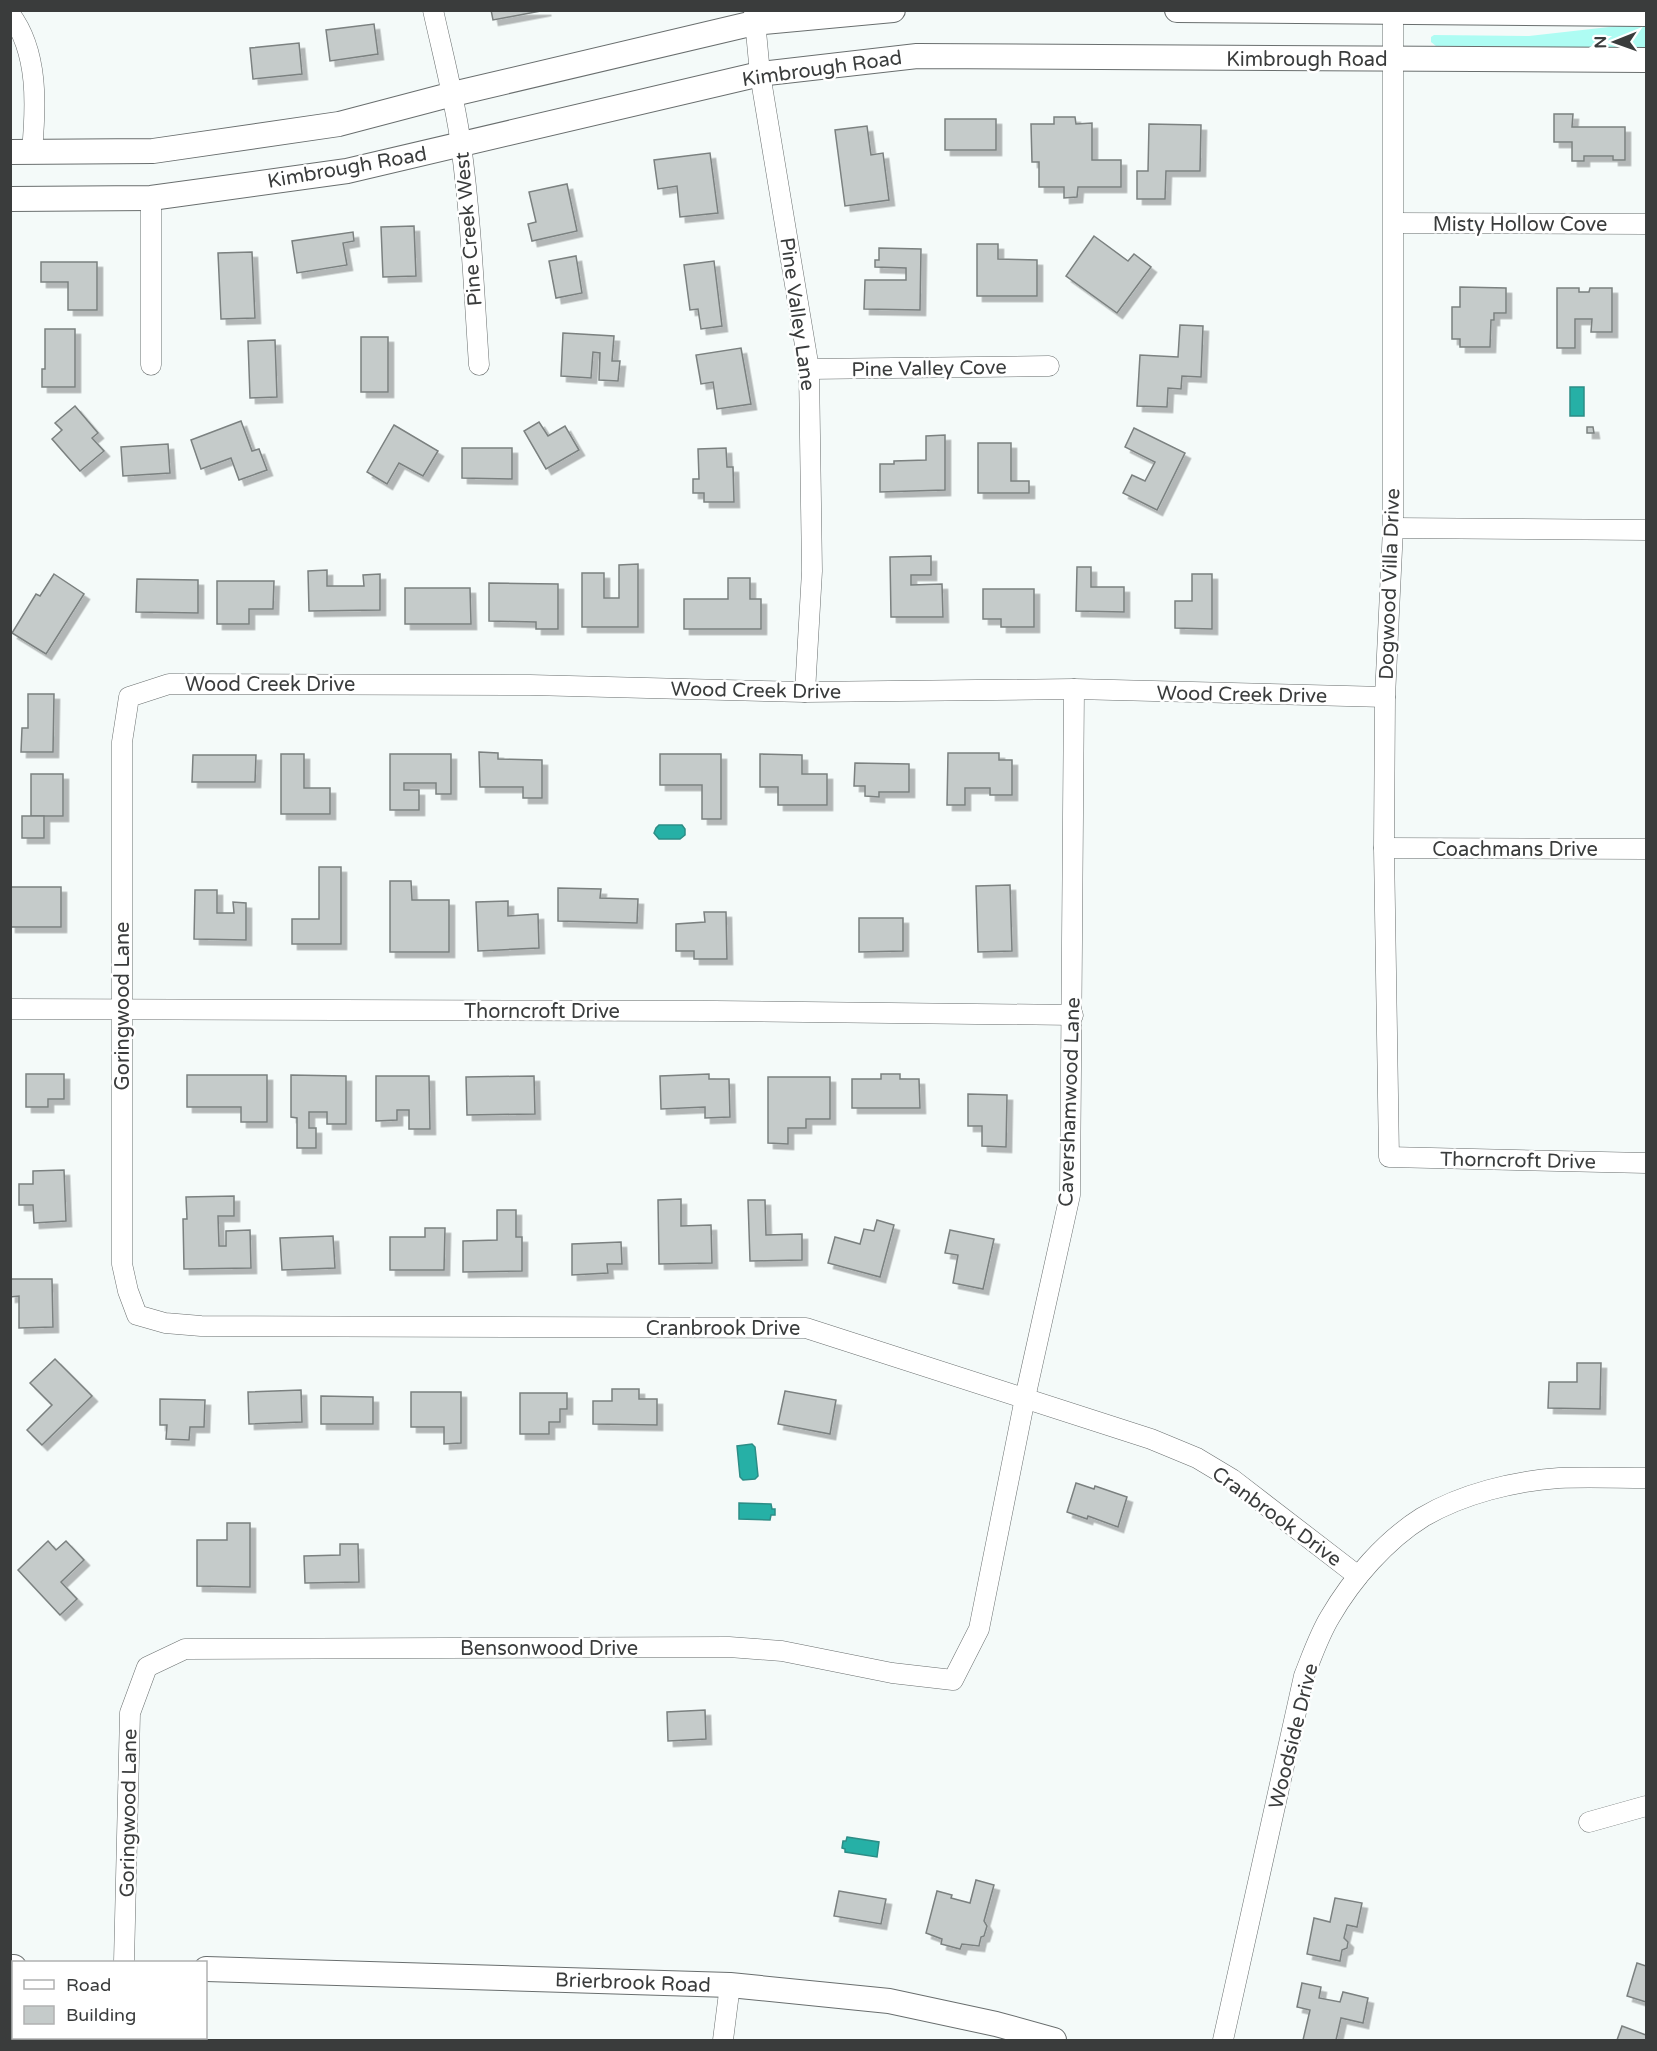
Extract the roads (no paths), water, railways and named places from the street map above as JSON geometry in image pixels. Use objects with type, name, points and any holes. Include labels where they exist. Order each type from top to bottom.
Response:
[{"type":"street","points":[[16,10],[10,14],[18,24],[31,64],[35,114],[21,151],[153,151],[339,124],[754,17],[893,10]]},
{"type":"street","name":"Pine Creek West","points":[[433,10],[453,94],[461,145],[469,220],[478,365]]},
{"type":"street","points":[[1177,10],[1647,14]]},
{"type":"street","name":"Dogwood Villa Drive","points":[[1389,1157],[1384,848],[1385,697],[1393,528],[1393,12]]},
{"type":"street","name":"Pine Valley Lane","points":[[754,17],[760,74],[809,369],[812,571],[805,692]]},
{"type":"street","name":"Kimbrough Road","points":[[10,199],[151,198],[347,171],[760,74],[917,56],[1647,60]]},
{"type":"street","points":[[151,198],[151,365]]},
{"type":"street","name":"Misty Hollow Cove","points":[[1394,223],[1647,224]]},
{"type":"street","name":"Pine Valley Cove","points":[[809,369],[1049,366]]},
{"type":"street","points":[[1393,528],[1647,530]]},
{"type":"street","name":"Wood Creek Drive","points":[[129,697],[169,684],[530,685],[805,692],[1074,689],[1385,697]]},
{"type":"street","name":"Cavershamwood Lane","points":[[953,1680],[979,1629],[1025,1398],[1070,1195],[1074,689]]},
{"type":"street","name":"Goringwood Lane","points":[[129,697],[122,742],[122,1264],[128,1291],[137,1315]]},
{"type":"street","name":"Coachmans Drive","points":[[1384,848],[1647,849]]},
{"type":"street","name":"Thorncroft Drive","points":[[10,1009],[694,1011],[1073,1015]]},
{"type":"street","name":"Thorncroft Drive","points":[[1389,1157],[1647,1163]]},
{"type":"street","name":"Cranbrook Drive","points":[[137,1315],[165,1323],[201,1326],[807,1328],[1151,1439],[1197,1458],[1232,1479],[1358,1576]]},
{"type":"street","name":"Woodside Drive","points":[[1223,2040],[1304,1676],[1331,1615],[1358,1576],[1397,1538],[1422,1518],[1448,1504],[1484,1492],[1535,1481],[1647,1478]]},
{"type":"street","name":"Bensonwood Drive","points":[[147,1667],[185,1649],[729,1647],[782,1651],[892,1673],[953,1680]]},
{"type":"street","name":"Goringwood Lane","points":[[124,1961],[130,1713],[147,1667]]},
{"type":"street","points":[[1589,1822],[1647,1806]]},
{"type":"street","name":"Brierbrook Road","points":[[207,1970],[730,1985],[889,2001],[996,2024],[1054,2040]]},
{"type":"street","points":[[723,2040],[730,1985]]}]
